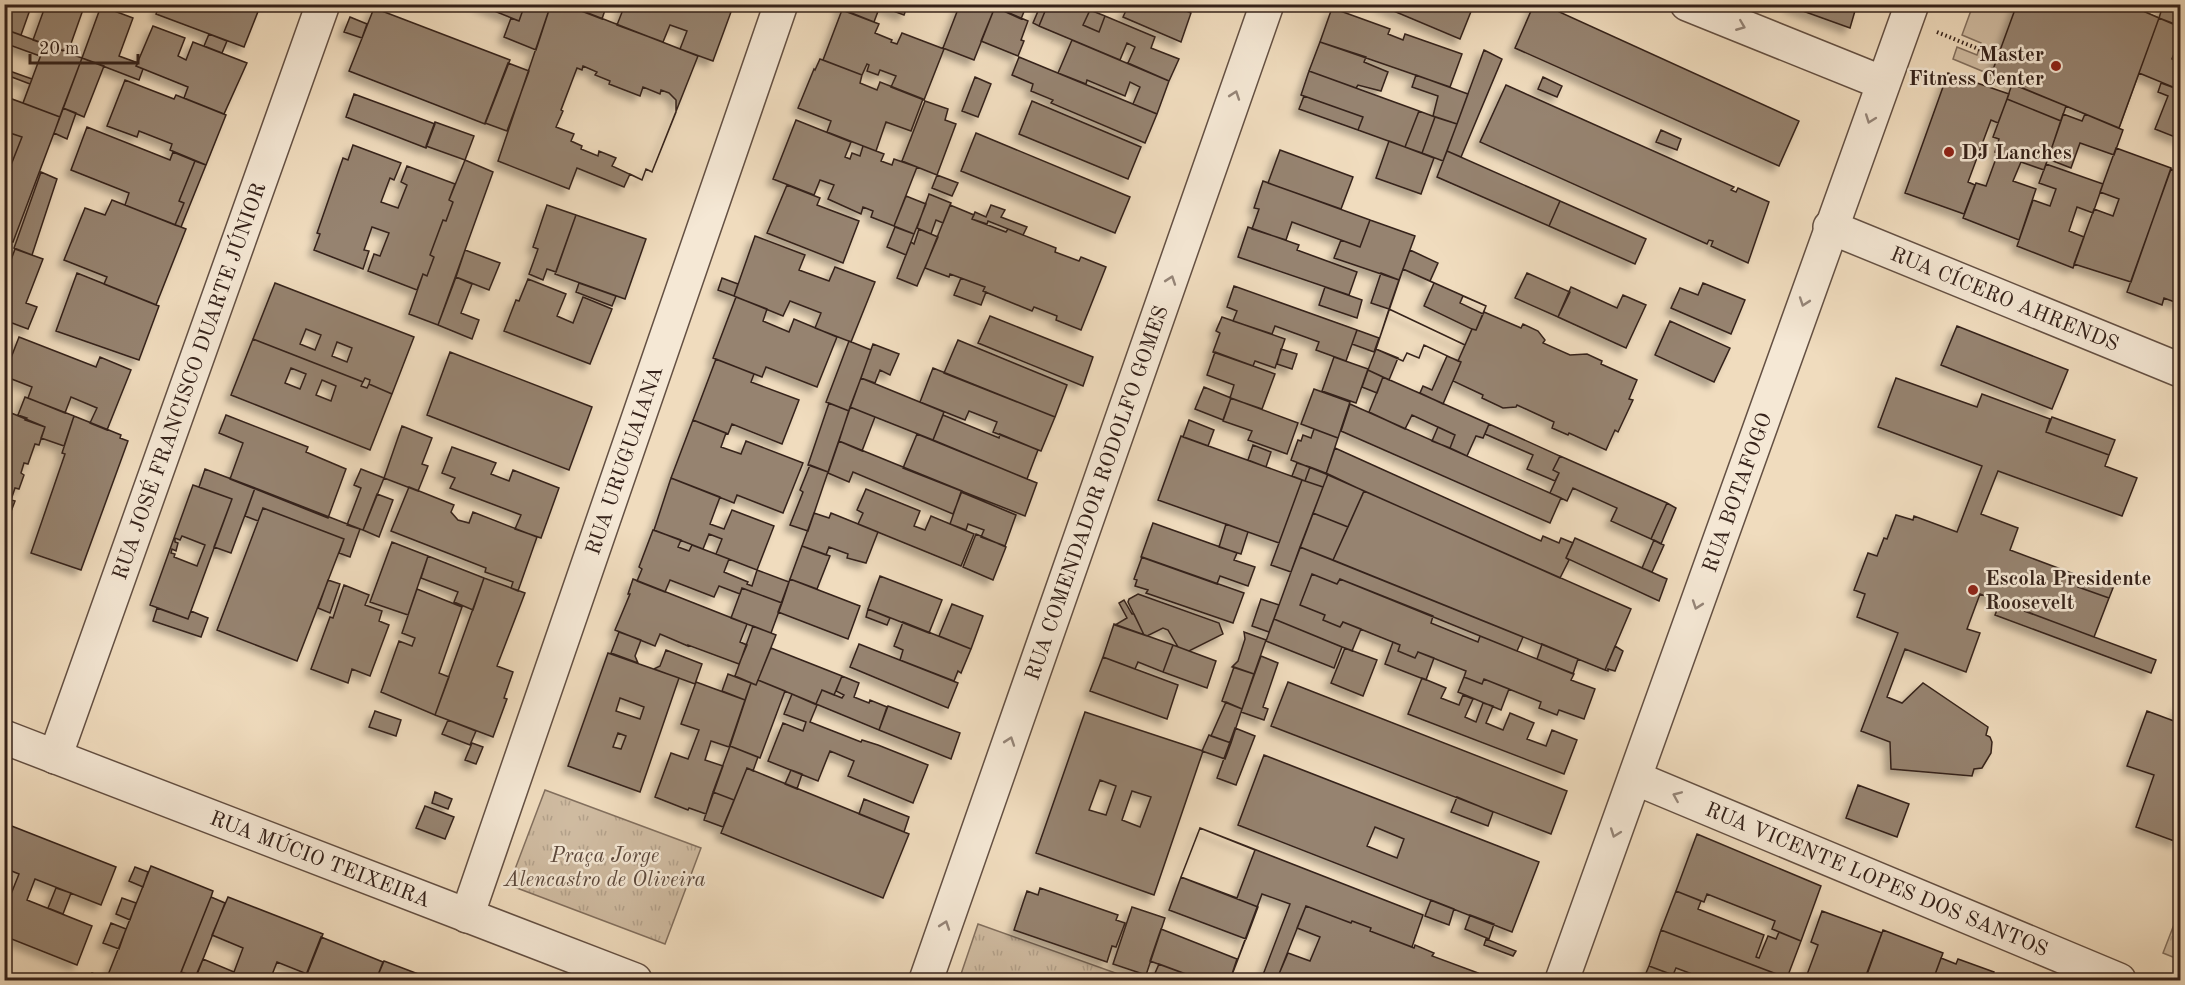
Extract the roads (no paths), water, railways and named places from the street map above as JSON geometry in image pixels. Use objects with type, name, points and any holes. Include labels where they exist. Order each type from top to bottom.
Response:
[{"type":"street","name":"RUA JOSÉ FRANCISCO DUARTE JÚNIOR","points":[[55,757],[323,4]]},
{"type":"street","name":"RUA URUGUAIANA","points":[[467,916],[781,4]]},
{"type":"street","name":"RUA COMENDADOR RODOLFO GOMES","points":[[926,981],[1267,4]]},
{"type":"street","points":[[1687,4],[1883,83]]},
{"type":"street","name":"RUA BOTAFOGO","points":[[1562,981],[1830,227],[1912,4]]},
{"type":"street","name":"RUA CÍCERO AHRENDS","points":[[1830,227],[2181,370]]},
{"type":"street","name":"RUA MÚCIO TEIXEIRA","points":[[4,738],[635,981]]},
{"type":"street","name":"RUA VICENTE LOPES DOS SANTOS","points":[[1635,778],[2119,981]]},
{"type":"place","name":"Master Fitness Center","points":[[2056,66]]},
{"type":"place","name":"DJ Lanches","points":[[1949,152]]},
{"type":"place","name":"Escola Presidente Roosevelt","points":[[1973,590]]},
{"type":"park label","name":"Praça Jorge Alencastro de Oliveira","points":[[605,867]]}]
